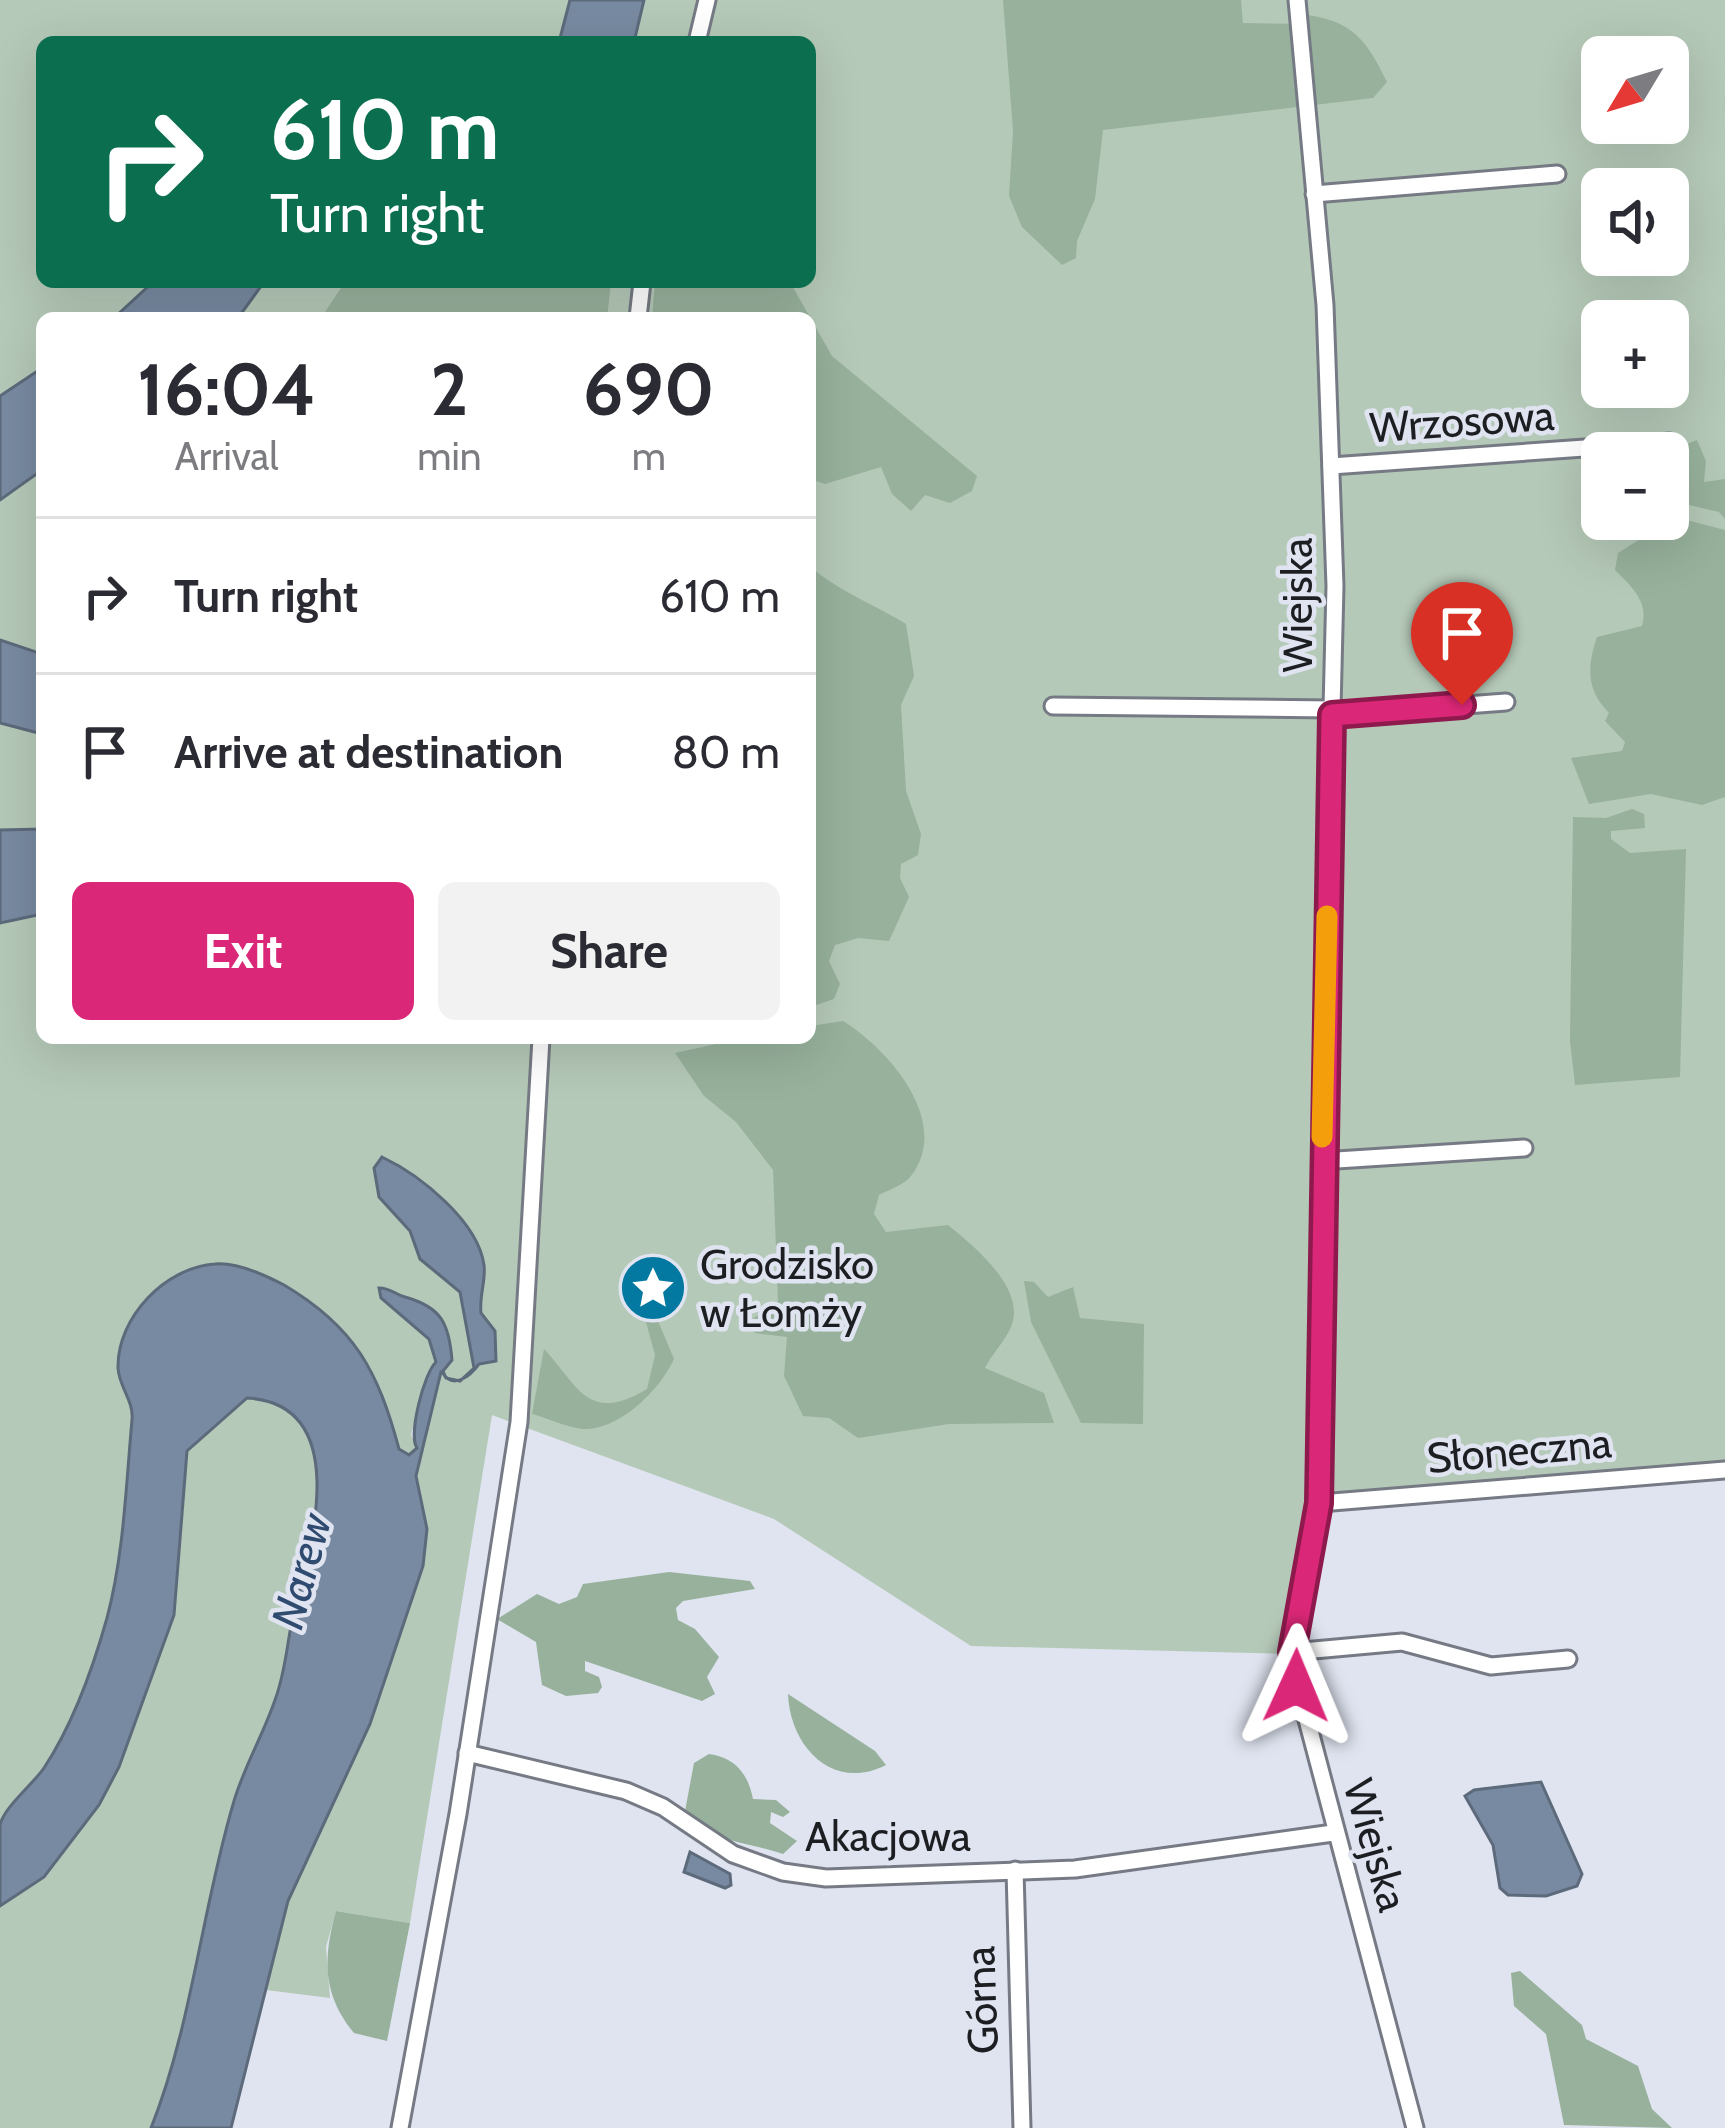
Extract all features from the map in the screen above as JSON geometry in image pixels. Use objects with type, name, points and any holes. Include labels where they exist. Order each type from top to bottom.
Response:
[{"type":"street","points":[[698,36],[706,0]]},
{"type":"street","name":"Wiejska","points":[[1297,0],[1330,466],[1332,712],[1321,1161],[1325,1328],[1319,1503],[1292,1652],[1333,1833],[1360,1913],[1414,2128]]},
{"type":"street","points":[[1314,194],[1557,174]]},
{"type":"street","name":"Wrzosowa","points":[[1330,466],[1581,448]]},
{"type":"street","points":[[1053,706],[1332,712],[1506,702]]},
{"type":"street","points":[[400,2128],[467,1753],[519,1422],[541,1044]]},
{"type":"street","points":[[1321,1161],[1524,1148]]},
{"type":"street","name":"Słoneczna","points":[[1319,1503],[1725,1470]]},
{"type":"street","points":[[1292,1652],[1402,1642],[1477,1664],[1568,1659]]},
{"type":"street","name":"Akacjowa","points":[[467,1753],[648,1798],[713,1844],[783,1872],[826,1878],[1075,1870],[1333,1833]]},
{"type":"street","name":"Górna","points":[[1015,1870],[1022,2128]]},
{"type":"green space","points":[[0,0],[1725,0],[1725,1476],[1314,1508],[1292,1654],[971,1646],[774,1519],[492,1415],[410,1923],[336,1911],[326,1947],[330,1998],[266,1990],[288,1901],[370,1724],[423,1566],[427,1529],[416,1475],[427,1436],[422,1390],[411,1435],[417,1448],[410,1455],[399,1449],[378,1385],[178,2128],[0,2128]]},
{"type":"green space","points":[[1003,0],[1241,0],[1243,23],[1305,24],[1307,15],[1347,28],[1365,44],[1387,82],[1373,98],[1103,130],[1095,199],[1077,241],[1076,258],[1062,265],[1022,227],[1009,196],[1013,131]]},
{"type":"green space","points":[[341,288],[610,288],[608,312],[325,312]]},
{"type":"green space","points":[[654,288],[793,288],[807,312],[652,312]]},
{"type":"green space","points":[[816,328],[832,356],[977,476],[972,491],[950,503],[925,495],[911,511],[892,494],[881,467],[825,484],[816,481]]},
{"type":"green space","points":[[1697,440],[1706,461],[1704,482],[1725,479],[1725,519],[1719,512],[1689,505],[1689,443]]},
{"type":"green space","points":[[1689,521],[1725,530],[1725,797],[1702,805],[1651,794],[1589,804],[1571,758],[1622,751],[1625,742],[1605,721],[1609,713],[1592,687],[1590,668],[1597,637],[1642,626],[1644,617],[1638,595],[1615,570],[1618,553],[1639,540],[1689,540]]},
{"type":"green space","points":[[816,571],[906,624],[914,676],[901,705],[906,791],[921,834],[918,855],[901,864],[900,878],[909,897],[889,941],[858,938],[835,945],[829,961],[840,984],[834,999],[816,1005]]},
{"type":"green space","points":[[1632,809],[1644,814],[1645,828],[1611,831],[1611,839],[1630,853],[1686,849],[1680,1077],[1575,1085],[1570,1041],[1573,817],[1606,818]]},
{"type":"green space","points":[[843,1021],[878,1049],[909,1088],[920,1110],[922,1155],[911,1176],[879,1195],[874,1214],[886,1232],[948,1225],[995,1270],[1012,1298],[1014,1313],[1011,1327],[985,1368],[1044,1393],[1054,1423],[949,1424],[858,1438],[829,1418],[803,1416],[784,1376],[787,1337],[755,1333],[747,1323],[778,1301],[773,1170],[736,1122],[704,1096],[675,1053],[716,1044],[816,1044],[816,1025]]},
{"type":"green space","points":[[1024,1281],[1034,1282],[1048,1297],[1073,1287],[1080,1318],[1144,1324],[1143,1424],[1081,1423],[1031,1322]]},
{"type":"green space","points":[[656,1316],[674,1359],[660,1382],[627,1414],[588,1429],[532,1414],[544,1349],[576,1387],[597,1402],[627,1399],[647,1389],[655,1355],[646,1322]]},
{"type":"green space","points":[[669,1572],[750,1581],[755,1589],[683,1601],[676,1608],[678,1620],[695,1629],[719,1657],[707,1677],[715,1694],[702,1701],[585,1661],[585,1671],[599,1677],[602,1687],[598,1693],[566,1696],[542,1685],[536,1642],[497,1619],[537,1594],[559,1604],[577,1597],[583,1584]]},
{"type":"green space","points":[[788,1694],[875,1751],[886,1765],[849,1773],[818,1760],[797,1731]]},
{"type":"green space","points":[[709,1754],[739,1769],[753,1799],[776,1800],[790,1812],[783,1817],[771,1812],[770,1823],[797,1841],[783,1854],[718,1836],[685,1811],[694,1763]]},
{"type":"green space","points":[[336,1911],[410,1923],[387,2041],[354,2033],[336,2004],[328,1960]]},
{"type":"green space","points":[[1520,1971],[1582,2025],[1586,2039],[1638,2066],[1652,2109],[1672,2128],[1564,2125],[1546,2034],[1514,2006],[1511,1973]]},
{"type":"water","points":[[570,0],[644,0],[635,36],[561,36]]},
{"type":"water","points":[[146,288],[260,288],[242,312],[120,312]]},
{"type":"water","points":[[36,372],[36,474],[0,500],[0,396]]},
{"type":"water","points":[[0,640],[36,652],[36,732],[0,723]]},
{"type":"water","points":[[36,829],[36,915],[0,923],[0,830]]},
{"type":"water","points":[[382,1157],[446,1202],[480,1249],[484,1265],[481,1313],[495,1331],[496,1361],[479,1364],[462,1379],[474,1368],[460,1292],[420,1259],[410,1231],[379,1197],[374,1168]]},
{"type":"water","points":[[232,1265],[268,1277],[308,1301],[346,1335],[372,1374],[399,1449],[409,1455],[417,1448],[414,1431],[419,1404],[436,1362],[429,1339],[381,1298],[379,1288],[427,1306],[441,1318],[452,1360],[443,1371],[445,1376],[441,1372],[416,1476],[427,1529],[423,1566],[370,1724],[288,1901],[231,2128],[151,2128],[177,2048],[234,1801],[282,1678],[309,1552],[317,1484],[313,1452],[302,1425],[280,1406],[247,1398],[187,1451],[174,1615],[119,1767],[99,1805],[44,1877],[0,1906],[0,1825],[64,1733],[89,1676],[113,1594],[132,1420],[118,1368],[126,1331],[148,1298],[179,1274],[197,1267]]},
{"type":"water","points":[[1541,1782],[1582,1874],[1577,1886],[1546,1896],[1508,1895],[1500,1888],[1493,1845],[1465,1796],[1474,1790]]},
{"type":"water","points":[[690,1852],[730,1874],[731,1885],[725,1888],[684,1872]]},
{"type":"slow traffic","points":[[1322,1137],[1327,916]]},
{"type":"place","name":"Grodzisko w Łomży","points":[[653,1288]]},
{"type":"route","points":[[1296,1686],[1292,1652],[1319,1503],[1325,1328],[1321,1161],[1332,715],[1462,705]]},
{"type":"water label","name":"Narew","points":[[301,1571]]}]
